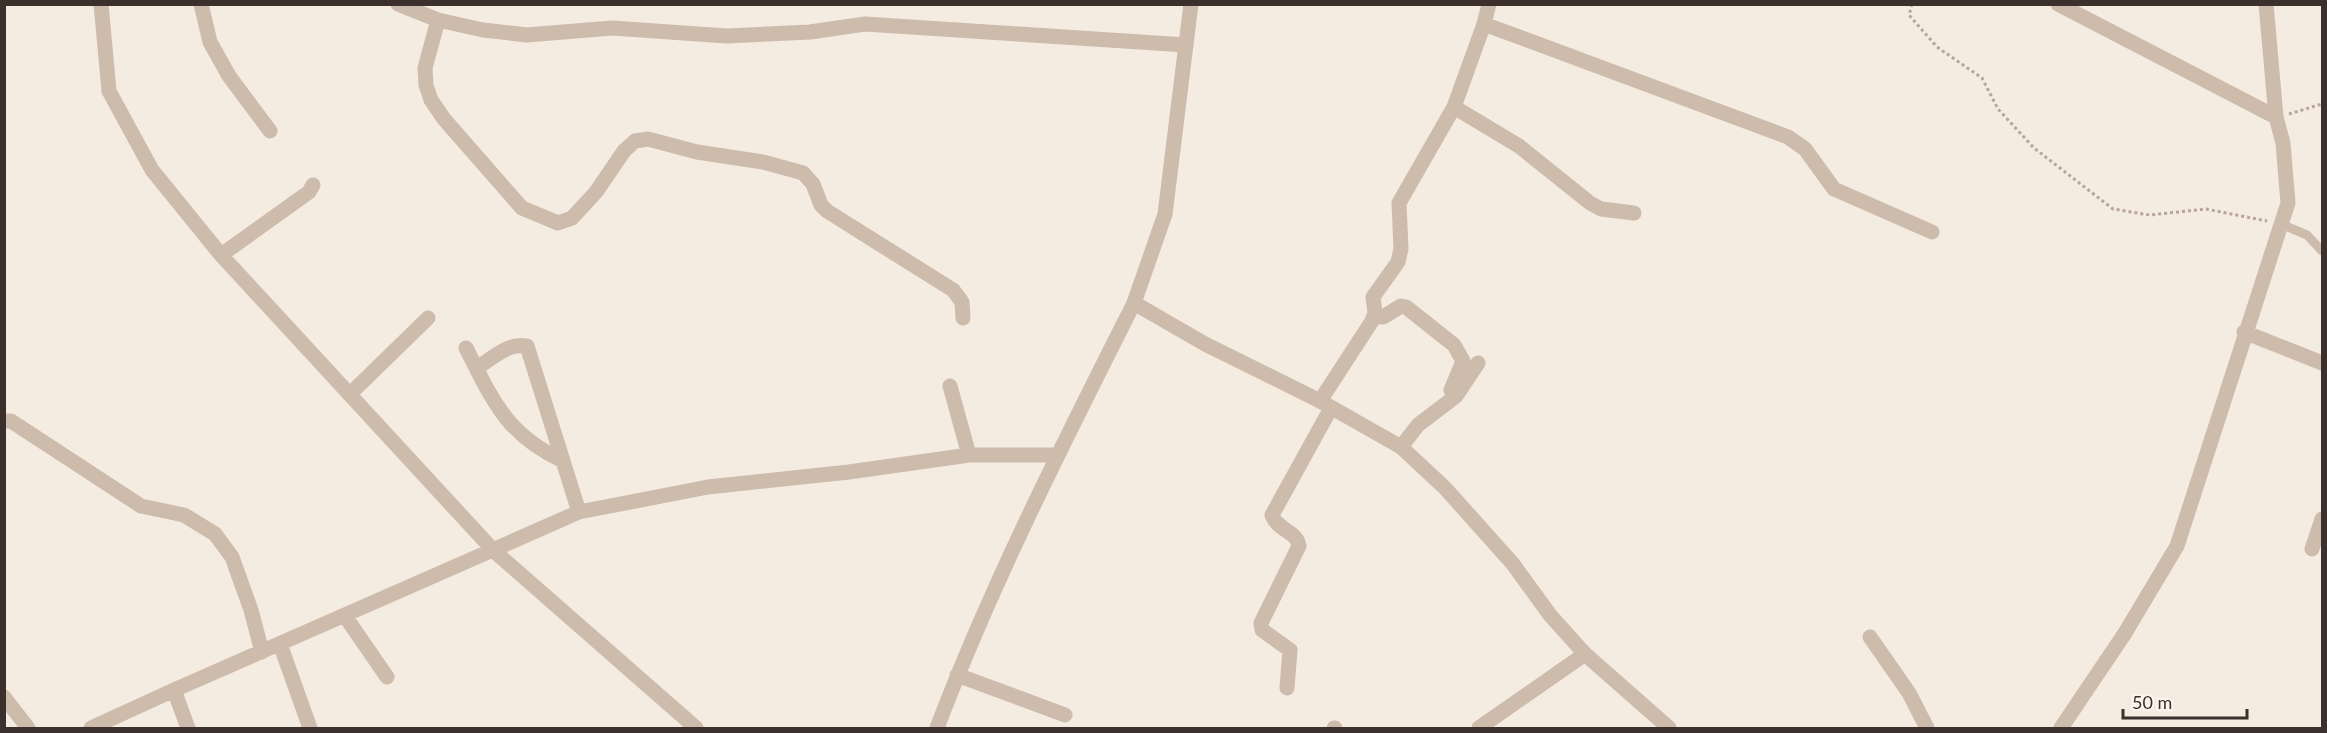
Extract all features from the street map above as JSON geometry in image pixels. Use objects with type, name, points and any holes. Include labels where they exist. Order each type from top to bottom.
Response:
[{"type":"street","points":[[101,4],[109,91],[152,170],[220,255],[494,551],[696,729]]},
{"type":"street","points":[[201,4],[210,42],[229,76],[270,131]]},
{"type":"street","points":[[398,4],[438,20],[483,30],[526,35],[612,28],[728,36],[810,32],[865,24],[1186,45]]},
{"type":"street","points":[[937,729],[957,675],[1058,455],[1134,303],[1164,214],[1191,4]]},
{"type":"street","points":[[1287,687],[1290,650],[1262,630],[1261,623],[1299,546],[1294,535],[1277,526],[1272,515],[1326,405],[1374,316],[1374,297],[1398,262],[1401,249],[1399,203],[1454,107],[1489,4]]},
{"type":"street","points":[[2058,4],[2276,117]]},
{"type":"street","points":[[2061,729],[2125,633],[2177,546],[2244,333],[2288,203],[2283,143],[2276,117],[2266,4]]},
{"type":"street","points":[[438,20],[425,68],[426,85],[432,100],[444,119],[522,208],[558,223],[572,218],[596,192],[624,151],[635,141],[648,139],[697,152],[763,162],[802,173],[813,184],[821,205],[827,211],[953,290],[962,302],[963,318]]},
{"type":"street","points":[[1484,24],[1788,137],[1805,149],[1834,189],[1932,232]]},
{"type":"street","points":[[1454,107],[1519,146],[1590,203],[1601,209],[1634,213]]},
{"type":"street","points":[[220,255],[309,192],[314,185]]},
{"type":"street","points":[[1134,303],[1204,344],[1326,405],[1401,447],[1445,488],[1514,564],[1550,615],[1585,654],[1669,729]]},
{"type":"street","points":[[1374,316],[1383,317],[1401,306],[1406,307],[1454,345],[1463,361],[1451,390],[1456,396]]},
{"type":"street","points":[[350,394],[428,318]]},
{"type":"street","points":[[2244,333],[2322,363]]},
{"type":"street","points":[[477,369],[511,347],[527,346],[579,512]]},
{"type":"street","points":[[466,348],[495,404],[518,432],[534,446],[563,460]]},
{"type":"street","points":[[1401,447],[1418,425],[1456,396],[1478,363]]},
{"type":"street","points":[[950,386],[969,455]]},
{"type":"street","points":[[4,421],[11,421],[141,506],[184,515],[215,534],[232,557],[251,610],[262,652]]},
{"type":"street","points":[[91,729],[113,723],[174,690],[579,512],[708,487],[849,472],[969,455],[1058,455]]},
{"type":"street","points":[[2312,549],[2322,519]]},
{"type":"street","points":[[345,616],[387,677]]},
{"type":"street","points":[[1870,637],[1909,693],[1927,729]]},
{"type":"street","points":[[280,644],[310,729]]},
{"type":"street","points":[[1479,729],[1585,654]]},
{"type":"street","points":[[957,675],[1065,715]]},
{"type":"street","points":[[174,690],[188,729]]},
{"type":"street","points":[[4,697],[28,729]]},
{"type":"lane","points":[[2281,224],[2307,235],[2322,251]]},
{"type":"path","points":[[1912,4],[1909,15],[1937,47],[1982,78],[1998,109],[2034,148],[2113,209],[2150,215],[2206,209],[2281,224]]},
{"type":"path","points":[[2276,117],[2322,104]]}]
